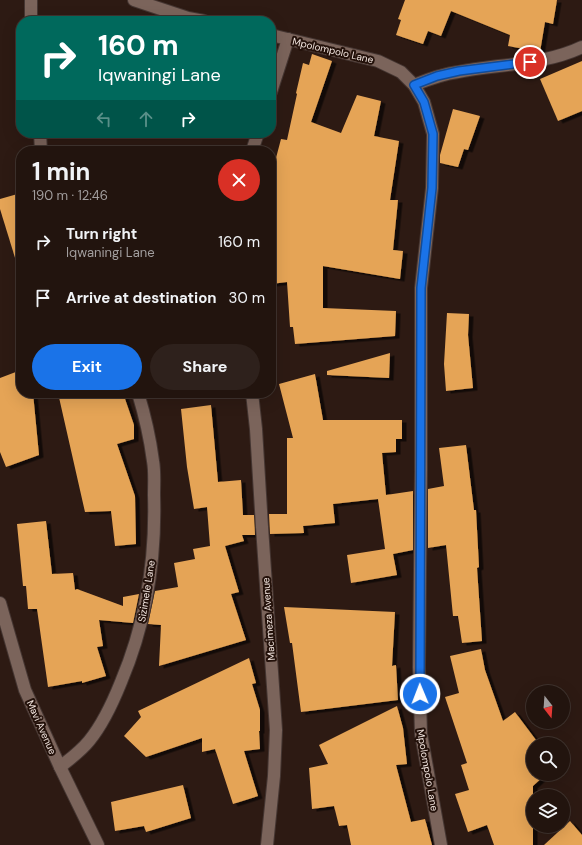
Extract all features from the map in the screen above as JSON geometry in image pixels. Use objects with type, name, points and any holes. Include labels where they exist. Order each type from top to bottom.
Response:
[{"type":"street","points":[[31,0],[31,16]]},
{"type":"street","points":[[134,0],[182,16]]},
{"type":"street","name":"Mpolompolo Lane","points":[[276,36],[378,60],[401,72],[414,85],[424,102],[433,134],[432,188],[421,288],[419,667],[421,734],[441,845]]},
{"type":"street","points":[[276,76],[288,39]]},
{"type":"street","points":[[414,85],[437,76],[530,62],[552,57],[582,47]]},
{"type":"street","name":"Sizimele Lane","points":[[60,767],[89,741],[101,724],[130,662],[145,609],[152,566],[155,522],[154,463],[147,423],[140,398]]},
{"type":"street","name":"Macimeza Avenue","points":[[253,398],[256,429],[276,730],[268,845]]},
{"type":"street","name":"Mavi Avenue","points":[[0,603],[25,690],[98,845]]},
{"type":"building","points":[[405,0],[557,0],[553,24],[545,22],[540,52],[508,46],[510,35],[451,11],[441,36],[428,31],[423,44],[396,35],[401,20],[398,19]]},
{"type":"building","points":[[312,54],[332,61],[311,122],[341,133],[357,95],[381,101],[374,136],[399,141],[390,200],[398,200],[393,250],[403,251],[400,279],[323,266],[323,308],[396,311],[395,336],[295,344],[293,327],[290,327],[287,282],[276,283],[276,158],[281,139],[287,140],[303,63],[309,65]]},
{"type":"building","points":[[582,61],[582,111],[558,121],[540,79]]},
{"type":"building","points":[[453,109],[480,116],[468,150],[464,149],[458,167],[440,163],[440,155]]},
{"type":"building","points":[[16,194],[16,261],[0,209],[0,199]]},
{"type":"building","points":[[447,313],[469,314],[468,335],[473,388],[446,391],[444,364]]},
{"type":"building","points":[[390,353],[389,378],[327,375],[327,371]]},
{"type":"building","points":[[16,372],[16,398],[33,398],[39,455],[6,467],[0,452],[0,378]]},
{"type":"building","points":[[315,374],[323,420],[402,420],[402,439],[396,439],[396,452],[382,453],[386,495],[413,491],[413,550],[393,554],[397,575],[351,583],[347,555],[385,549],[378,499],[333,504],[335,523],[303,526],[304,533],[270,534],[269,514],[287,514],[287,438],[293,438],[279,384]]},
{"type":"building","points":[[59,398],[125,398],[134,425],[134,439],[117,444],[135,496],[136,544],[115,546],[111,511],[85,512]]},
{"type":"building","points":[[211,405],[218,482],[241,480],[243,515],[254,515],[255,535],[242,535],[244,541],[225,546],[239,592],[231,594],[246,640],[159,666],[161,625],[148,624],[155,591],[178,587],[174,563],[195,559],[193,549],[210,546],[207,507],[194,509],[187,467],[181,409]]},
{"type":"building","points":[[466,445],[474,510],[476,510],[479,567],[477,568],[482,641],[462,643],[458,616],[453,616],[446,545],[428,548],[428,489],[444,486],[439,448]]},
{"type":"building","points":[[46,521],[52,574],[73,573],[75,590],[77,589],[123,606],[123,597],[139,594],[133,623],[99,620],[103,646],[97,647],[106,676],[82,683],[82,681],[48,687],[37,609],[28,609],[26,586],[23,586],[17,524]]},
{"type":"building","points":[[284,607],[395,612],[392,666],[396,665],[398,700],[301,712],[292,643],[290,643]]},
{"type":"building","points":[[481,649],[485,670],[503,721],[515,712],[526,727],[526,729],[528,729],[534,737],[526,737],[526,781],[538,781],[533,786],[533,789],[526,789],[526,833],[533,833],[533,845],[494,845],[487,825],[468,832],[455,794],[469,790],[461,765],[467,763],[445,697],[459,693],[450,656]]},
{"type":"building","points":[[249,658],[256,683],[252,684],[260,710],[260,749],[244,751],[258,796],[233,804],[215,749],[202,752],[202,738],[146,757],[124,736],[141,717],[138,711]]},
{"type":"building","points":[[397,706],[403,728],[407,764],[396,765],[411,822],[425,819],[432,845],[351,845],[347,825],[339,826],[334,806],[312,809],[309,768],[328,764],[319,745]]},
{"type":"building","points":[[183,785],[191,818],[146,832],[144,826],[115,831],[111,802]]},
{"type":"building","points":[[570,821],[582,835],[582,845],[544,845],[557,833],[570,833]]},
{"type":"route","points":[[420,694],[421,288],[432,188],[433,134],[424,102],[414,85],[437,76],[459,71],[530,62]]}]
